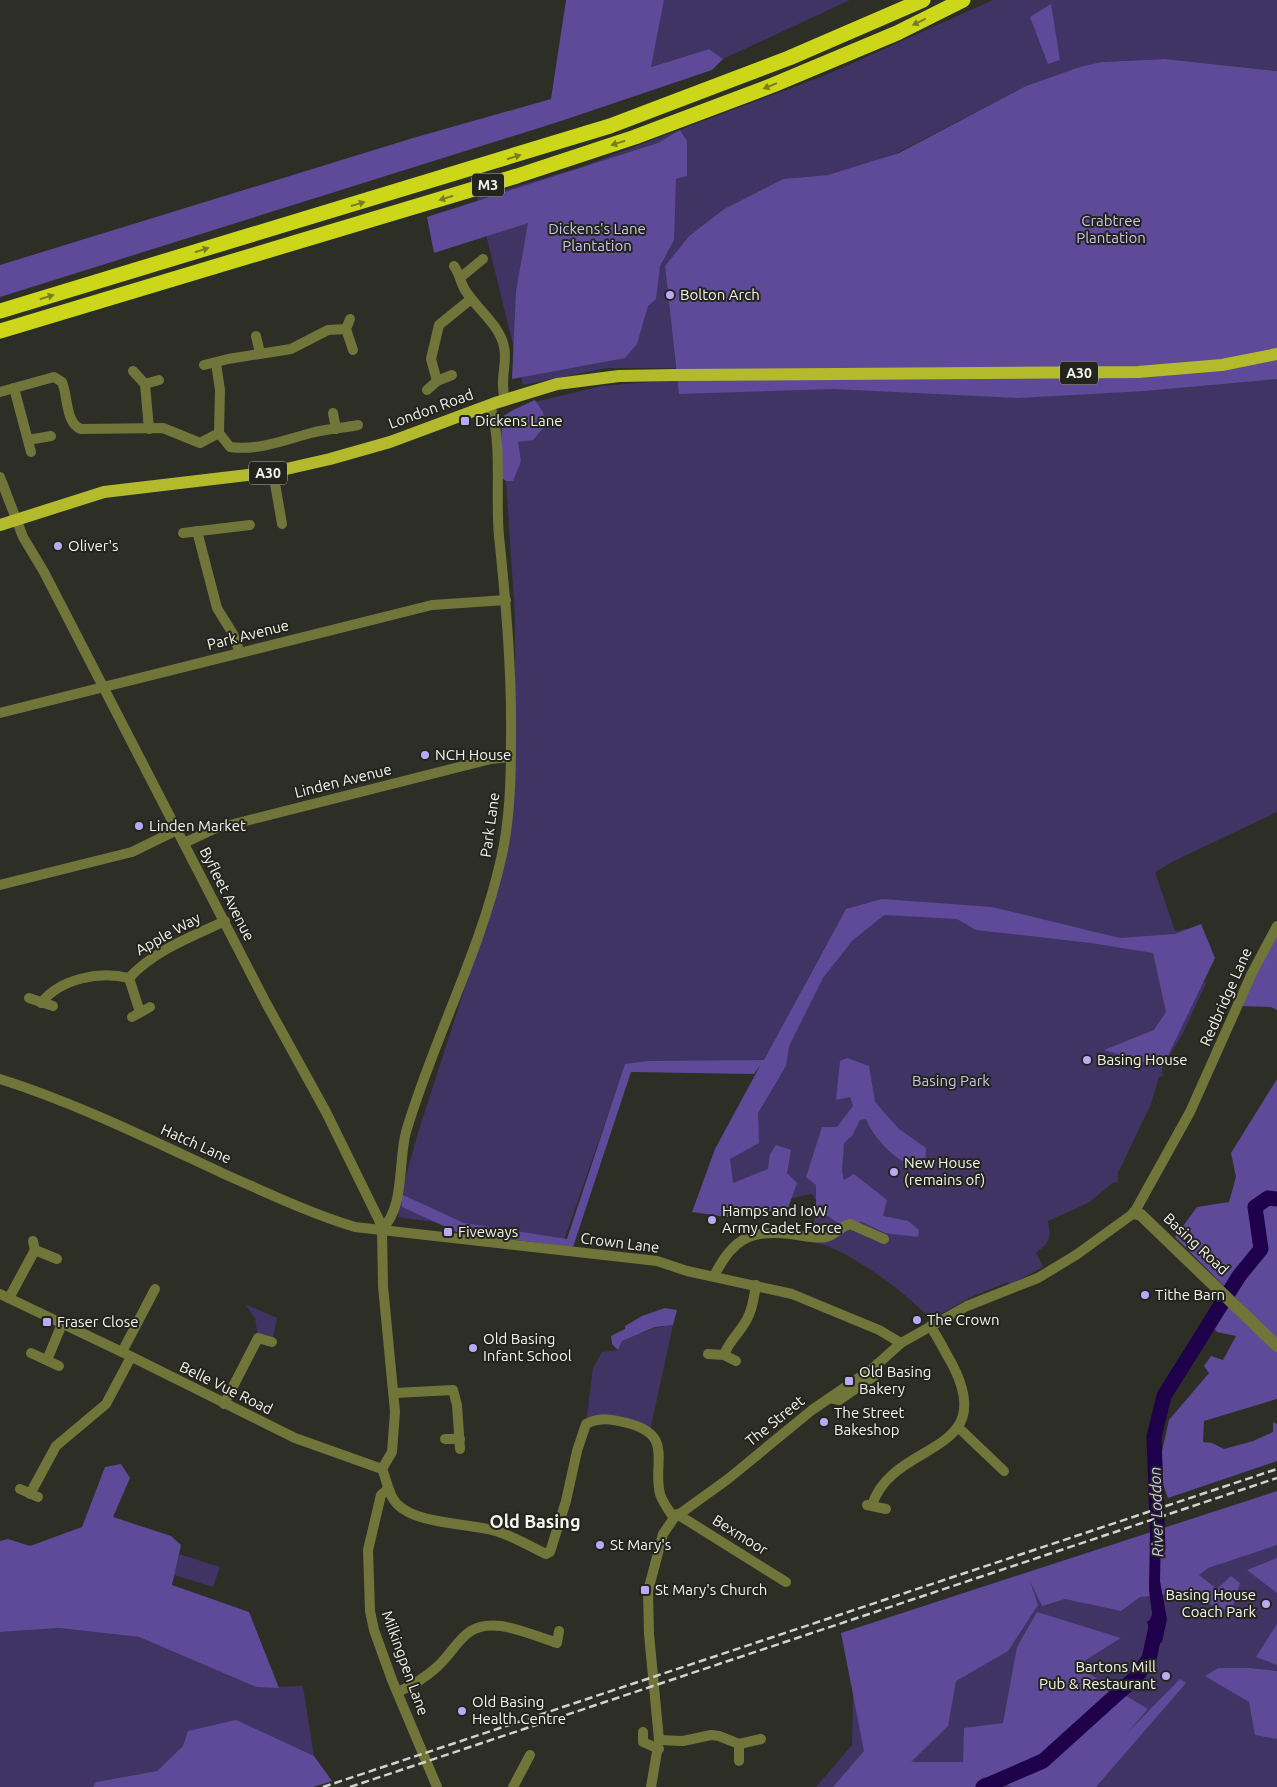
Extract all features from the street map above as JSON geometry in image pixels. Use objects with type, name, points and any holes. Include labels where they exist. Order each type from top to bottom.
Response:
[{"type":"highway","name":"M3","points":[[0,311],[610,126],[789,58],[922,0]]},
{"type":"highway","name":"M3","points":[[0,331],[508,179],[635,138],[782,81],[896,33],[963,0]]},
{"type":"main road","name":"London Road","points":[[0,525],[104,492],[274,472],[366,450],[490,405],[557,384],[619,376],[1159,372],[1222,365],[1277,354]]},
{"type":"street","points":[[461,278],[483,259]]},
{"type":"street","points":[[454,266],[461,278],[461,283],[471,299],[499,333],[503,343],[505,350],[501,380],[505,400]]},
{"type":"street","points":[[437,381],[431,359],[439,325],[471,299]]},
{"type":"street","points":[[350,319],[346,329],[353,350]]},
{"type":"street","points":[[204,366],[260,353],[290,349],[328,330],[346,329]]},
{"type":"street","points":[[256,336],[260,353]]},
{"type":"street","points":[[216,363],[220,390],[219,433],[230,447],[239,448],[287,441],[312,433],[358,425]]},
{"type":"street","points":[[134,371],[145,384],[149,429]]},
{"type":"street","points":[[427,390],[437,381],[452,375]]},
{"type":"street","points":[[0,392],[54,377],[59,378],[64,386],[72,419],[76,427],[100,430],[149,429],[174,431],[196,442],[205,442],[219,433]]},
{"type":"street","points":[[145,384],[159,380]]},
{"type":"street","points":[[14,388],[31,452]]},
{"type":"street","name":"Park Lane","points":[[382,1230],[394,1208],[406,1134],[473,948],[502,858],[507,828],[511,758],[512,684],[497,509],[497,429],[490,405]]},
{"type":"street","points":[[334,413],[336,428]]},
{"type":"street","points":[[28,440],[51,436]]},
{"type":"street","points":[[274,472],[282,524]]},
{"type":"street","name":"Byfleet Avenue","points":[[0,477],[16,519],[266,1003],[335,1129],[372,1201],[382,1230]]},
{"type":"street","points":[[183,534],[250,525]]},
{"type":"street","points":[[235,526],[237,538]]},
{"type":"street","points":[[197,531],[217,608],[232,634],[240,653]]},
{"type":"street","name":"Park Avenue","points":[[0,713],[432,605],[506,600]]},
{"type":"street","name":"Linden Avenue","points":[[184,843],[214,829],[482,761],[511,758]]},
{"type":"street","points":[[0,885],[132,852],[177,830]]},
{"type":"street","name":"Apple Way","points":[[129,978],[142,964],[162,951],[224,921]]},
{"type":"street","name":"Redbridge Lane","points":[[1134,1213],[1190,1112],[1252,973],[1277,926]]},
{"type":"street","name":"Apple Way","points":[[41,1003],[57,988],[99,974],[113,974],[129,978]]},
{"type":"street","name":"Apple Way","points":[[129,978],[141,1012]]},
{"type":"street","points":[[29,998],[53,1006]]},
{"type":"street","name":"Hatch Lane","points":[[0,1079],[121,1127],[313,1213],[355,1227],[382,1230]]},
{"type":"street","name":"Basing Road","points":[[1134,1213],[1141,1215],[1232,1300],[1277,1346]]},
{"type":"street","name":"The Street","points":[[651,1787],[659,1744],[649,1634],[648,1591],[663,1534],[676,1516],[728,1479],[773,1440],[877,1364],[901,1343],[967,1306],[1038,1278],[1076,1255],[1134,1213]]},
{"type":"street","points":[[714,1276],[722,1258],[736,1242],[753,1237],[785,1234],[827,1238],[850,1224],[884,1239]]},
{"type":"street","points":[[382,1230],[383,1286],[394,1393],[392,1452],[382,1469],[388,1489],[395,1503],[413,1515],[462,1526],[493,1530],[546,1554],[550,1552],[566,1501],[577,1451],[586,1424],[599,1418],[633,1424],[650,1433],[656,1441],[659,1450],[660,1494],[676,1516]]},
{"type":"street","name":"Crown Lane","points":[[382,1230],[647,1260],[792,1294],[893,1337],[901,1343]]},
{"type":"street","points":[[4,1296],[34,1245],[57,1259]]},
{"type":"street","points":[[724,1356],[729,1342],[746,1321],[751,1311],[756,1285]]},
{"type":"street","points":[[29,1493],[56,1446],[106,1404],[155,1289]]},
{"type":"street","name":"Belle Vue Road","points":[[4,1296],[127,1354],[294,1438],[382,1469]]},
{"type":"street","points":[[47,1360],[62,1324]]},
{"type":"street","points":[[886,1508],[869,1505],[876,1493],[893,1473],[944,1442],[959,1428],[964,1405],[959,1378],[930,1326]]},
{"type":"street","points":[[224,1404],[258,1338],[272,1342]]},
{"type":"street","points":[[31,1353],[59,1366]]},
{"type":"street","points":[[708,1354],[736,1360]]},
{"type":"street","points":[[394,1393],[453,1390],[458,1405],[460,1444],[445,1439]]},
{"type":"street","points":[[959,1428],[1004,1470]]},
{"type":"street","name":"Milkingpen Lane","points":[[388,1489],[381,1495],[368,1550],[368,1592],[374,1630],[437,1787]]},
{"type":"street","name":"Bexmoor","points":[[676,1516],[786,1582]]},
{"type":"street","points":[[398,1692],[438,1666],[461,1637],[478,1629],[490,1626],[503,1626],[557,1643],[559,1631]]},
{"type":"street","points":[[643,1732],[643,1742],[659,1744],[711,1735],[739,1744],[761,1739]]},
{"type":"street","points":[[739,1744],[739,1761]]},
{"type":"street","points":[[513,1787],[530,1755]]},
{"type":"green space","points":[[566,0],[664,0],[651,67],[709,49],[723,59],[712,70],[561,121],[0,297],[0,265],[413,138],[551,99]]},
{"type":"green space","points":[[664,0],[850,0],[723,59],[709,49],[650,67]]},
{"type":"green space","points":[[993,0],[1277,0],[1277,71],[1165,59],[1102,62],[1026,86],[899,152],[861,166],[828,175],[783,179],[724,209],[689,236],[665,266],[676,368],[607,368],[523,385],[477,198],[578,168],[826,75]]},
{"type":"green space","points":[[1051,4],[1060,60],[1048,64],[1030,17]]},
{"type":"green space","name":"Crabtree Plantation","points":[[1165,59],[1277,71],[1277,379],[1145,391],[1018,398],[833,389],[679,394],[665,266],[689,236],[724,209],[783,179],[828,175],[899,153],[1026,86],[1080,67],[1102,62]]},
{"type":"green space","name":"Dickens's Lane Plantation","points":[[680,130],[687,141],[687,176],[676,179],[674,240],[660,266],[656,299],[648,306],[637,344],[625,358],[512,379],[516,291],[528,223],[434,253],[427,217],[658,143]]},
{"type":"green space","name":"Basing Park","points":[[1277,368],[1277,812],[1176,860],[1155,872],[1175,931],[1197,927],[1194,979],[1206,983],[1183,1033],[1162,1068],[1163,1076],[1159,1077],[1151,1104],[1118,1173],[1118,1182],[1113,1183],[1088,1203],[1048,1221],[1047,1243],[1036,1252],[1043,1267],[1009,1285],[1008,1282],[971,1297],[930,1320],[893,1286],[857,1261],[824,1245],[812,1243],[816,1200],[812,1194],[729,1211],[700,1206],[828,941],[763,1064],[755,1071],[624,1069],[564,1240],[398,1217],[399,1201],[417,1136],[491,907],[515,746],[515,616],[502,420],[526,404],[602,386],[673,380]]},
{"type":"green space","points":[[535,400],[543,412],[545,426],[533,440],[518,442],[521,461],[513,481],[506,481],[500,477],[502,417]]},
{"type":"green space","points":[[882,899],[992,907],[1120,938],[1175,934],[1201,924],[1215,958],[1162,1068],[1104,1050],[1154,1030],[1166,1012],[1153,953],[1091,943],[976,930],[957,919],[884,915],[852,941],[823,978],[789,1046],[786,1066],[758,1113],[759,1143],[730,1159],[733,1183],[768,1169],[770,1154],[776,1145],[791,1150],[787,1173],[797,1183],[788,1208],[734,1218],[692,1212],[715,1149],[761,1064],[754,1074],[631,1072],[573,1247],[459,1233],[402,1207],[401,1194],[464,1223],[567,1239],[625,1064],[649,1061],[764,1060],[846,909]]},
{"type":"green space","points":[[1277,935],[1277,1010],[1271,1007],[1237,1006]]},
{"type":"green space","points":[[847,1058],[869,1066],[875,1102],[899,1129],[926,1148],[925,1163],[914,1165],[906,1163],[885,1147],[873,1133],[866,1119],[860,1120],[852,1136],[844,1143],[842,1171],[844,1180],[854,1174],[887,1200],[883,1216],[908,1221],[919,1230],[918,1237],[885,1233],[862,1222],[841,1225],[816,1208],[816,1185],[806,1177],[822,1127],[837,1127],[853,1106],[850,1097],[836,1100],[840,1061]]},
{"type":"green space","points":[[1277,1079],[1277,1399],[1204,1421],[1203,1442],[1212,1443],[1224,1449],[1253,1441],[1273,1432],[1273,1422],[1277,1424],[1277,1461],[1168,1498],[1161,1479],[1162,1451],[1169,1420],[1209,1373],[1204,1366],[1211,1356],[1223,1360],[1236,1336],[1217,1332],[1211,1325],[1226,1300],[1246,1308],[1175,1237],[1197,1207],[1229,1202],[1236,1177],[1231,1153]]},
{"type":"green space","points":[[245,1304],[277,1318],[272,1342],[258,1338],[255,1318]]},
{"type":"green space","points":[[665,1308],[677,1310],[673,1325],[655,1327],[622,1341],[618,1350],[612,1344],[611,1336],[625,1329],[625,1326],[642,1316]]},
{"type":"green space","points":[[673,1325],[650,1431],[633,1423],[586,1423],[593,1368],[602,1352],[618,1350],[621,1341],[653,1329]]},
{"type":"green space","points":[[121,1464],[130,1478],[113,1517],[171,1536],[181,1545],[172,1585],[249,1612],[279,1688],[256,1687],[139,1637],[59,1628],[0,1632],[0,1541],[8,1539],[30,1546],[82,1527],[105,1467]]},
{"type":"green space","points":[[1277,1491],[1277,1545],[1208,1568],[1199,1575],[1217,1589],[1231,1576],[1240,1583],[1231,1612],[1180,1593],[1140,1597],[1121,1611],[1065,1599],[1042,1606],[1030,1581],[1038,1605],[1008,1651],[956,1681],[948,1726],[911,1762],[963,1762],[964,1728],[1003,1723],[1017,1647],[1037,1612],[1121,1638],[1076,1666],[1148,1709],[1126,1734],[1180,1679],[1186,1683],[1096,1787],[1012,1787],[983,1777],[975,1787],[833,1787],[864,1751],[841,1633]]},
{"type":"green space","points":[[1277,1495],[1277,1787],[816,1787],[852,1745],[854,1638]]},
{"type":"green space","points":[[179,1554],[220,1567],[213,1587],[174,1575]]},
{"type":"green space","points":[[1277,1558],[1277,1593],[1247,1570]]},
{"type":"green space","points":[[1277,1624],[1277,1665],[1256,1657]]},
{"type":"green space","points":[[59,1628],[139,1637],[256,1687],[303,1686],[314,1756],[300,1751],[183,1746],[157,1771],[96,1782],[93,1787],[0,1787],[0,1632]]},
{"type":"green space","points":[[1218,1668],[1249,1668],[1277,1671],[1277,1739],[1255,1735],[1249,1702],[1205,1676]]},
{"type":"green space","points":[[236,1720],[314,1756],[332,1781],[313,1787],[93,1787],[96,1782],[157,1771],[183,1746],[188,1731]]},
{"type":"shaded area","points":[[1161,1529],[1160,1581],[1167,1619],[1162,1642],[1157,1644],[1153,1640],[1147,1622],[1151,1619],[1152,1613],[1149,1590],[1150,1533]]},
{"type":"waterway","name":"River Loddon","points":[[1158,1549],[1154,1437],[1164,1396],[1239,1276],[1261,1249],[1255,1207],[1268,1198],[1277,1199]]},
{"type":"waterway","name":"River Loddon","points":[[983,1787],[1043,1761],[1136,1677],[1149,1659],[1157,1622]]},
{"type":"railway","points":[[323,1787],[1277,1469]]},
{"type":"railway","points":[[350,1787],[1277,1478]]},
{"type":"place","name":"Bolton Arch","points":[[670,295]]},
{"type":"place","name":"Dickens Lane","points":[[465,421]]},
{"type":"place","name":"Oliver's","points":[[58,546]]},
{"type":"place","name":"NCH House","points":[[425,755]]},
{"type":"place","name":"Linden Market","points":[[139,826]]},
{"type":"place","name":"Basing House","points":[[1087,1060]]},
{"type":"place","name":"New House (remains of)","points":[[894,1172]]},
{"type":"place","name":"Hamps and IoW Army Cadet Force","points":[[712,1220]]},
{"type":"place","name":"Fiveways","points":[[448,1232]]},
{"type":"place","name":"Tithe Barn","points":[[1145,1295]]},
{"type":"place","name":"The Crown","points":[[917,1320]]},
{"type":"place","name":"Fraser Close","points":[[47,1322]]},
{"type":"place","name":"Old Basing Infant School","points":[[473,1348]]},
{"type":"place","name":"Old Basing Bakery","points":[[849,1381]]},
{"type":"place","name":"The Street Bakeshop","points":[[824,1422]]},
{"type":"place","name":"St Mary's","points":[[600,1545]]},
{"type":"place","name":"St Mary's Church","points":[[645,1590]]},
{"type":"place","name":"Basing House Coach Park","points":[[1266,1604]]},
{"type":"place","name":"Bartons Mill Pub & Restaurant","points":[[1166,1676]]},
{"type":"place","name":"Old Basing Health Centre","points":[[462,1711]]},
{"type":"district","name":"Old Basing","points":[[535,1522]]}]
